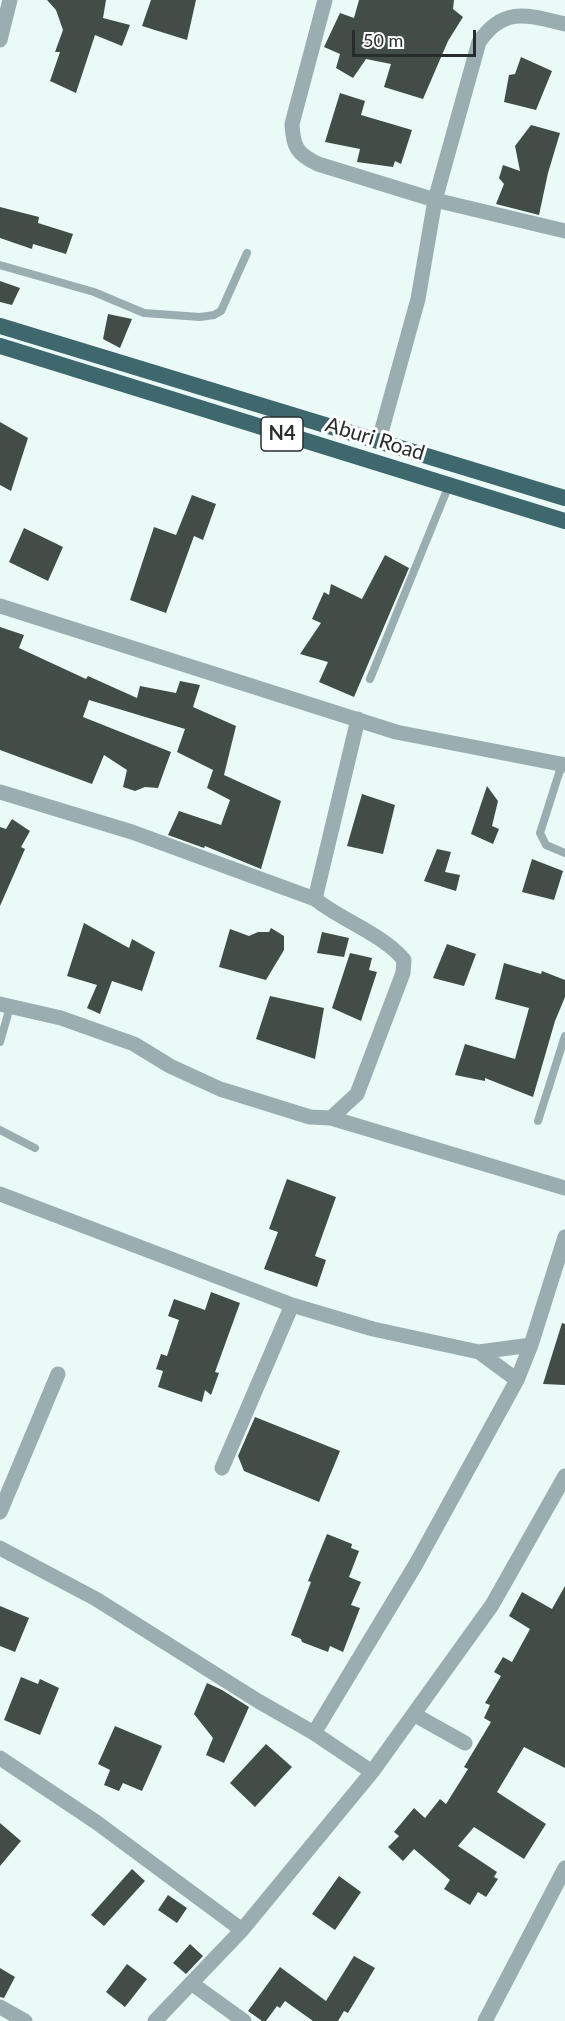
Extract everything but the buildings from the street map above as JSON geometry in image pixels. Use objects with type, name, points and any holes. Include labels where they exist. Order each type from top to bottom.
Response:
[{"type":"highway","name":"Aburi Road","points":[[0,326],[565,498]]},
{"type":"highway","name":"Aburi Road","points":[[0,346],[565,521]]},
{"type":"street","points":[[0,40],[10,0]]},
{"type":"street","points":[[326,0],[292,124],[293,142],[306,158],[318,164],[435,200],[565,231]]},
{"type":"street","points":[[379,440],[418,299],[435,200],[479,42],[498,21],[516,16],[530,15],[565,24]]},
{"type":"street","points":[[0,606],[396,732],[564,761]]},
{"type":"street","points":[[315,899],[358,719]]},
{"type":"street","points":[[0,792],[132,832],[315,899],[332,912],[395,948],[404,960],[403,973],[357,1094],[331,1118]]},
{"type":"street","points":[[5,1005],[61,1018],[134,1044],[170,1066],[220,1089],[309,1117],[331,1118],[565,1188]]},
{"type":"street","points":[[0,1194],[292,1305],[373,1329],[480,1352],[531,1345]]},
{"type":"street","points":[[314,1733],[416,1564],[517,1380],[531,1345],[565,1237]]},
{"type":"street","points":[[222,1468],[292,1305]]},
{"type":"street","points":[[480,1352],[517,1380]]},
{"type":"street","points":[[0,1512],[58,1374]]},
{"type":"street","points":[[155,2021],[242,1930],[372,1772],[415,1715],[492,1605],[565,1476]]},
{"type":"street","points":[[0,1548],[96,1599],[258,1701],[314,1733],[372,1772]]},
{"type":"street","points":[[415,1715],[465,1743]]},
{"type":"street","points":[[0,1758],[96,1822],[242,1930]]},
{"type":"street","points":[[485,2021],[565,1868]]},
{"type":"street","points":[[191,1983],[244,2021]]},
{"type":"street","points":[[0,2007],[26,2021]]},
{"type":"lane","points":[[0,265],[94,292],[144,313],[200,317],[214,315],[221,311],[247,253]]},
{"type":"lane","points":[[370,679],[449,485]]},
{"type":"lane","points":[[564,761],[540,833],[546,845],[565,853]]},
{"type":"lane","points":[[0,1042],[5,1005]]},
{"type":"lane","points":[[538,1121],[565,1036]]},
{"type":"lane","points":[[0,1130],[35,1148]]}]
